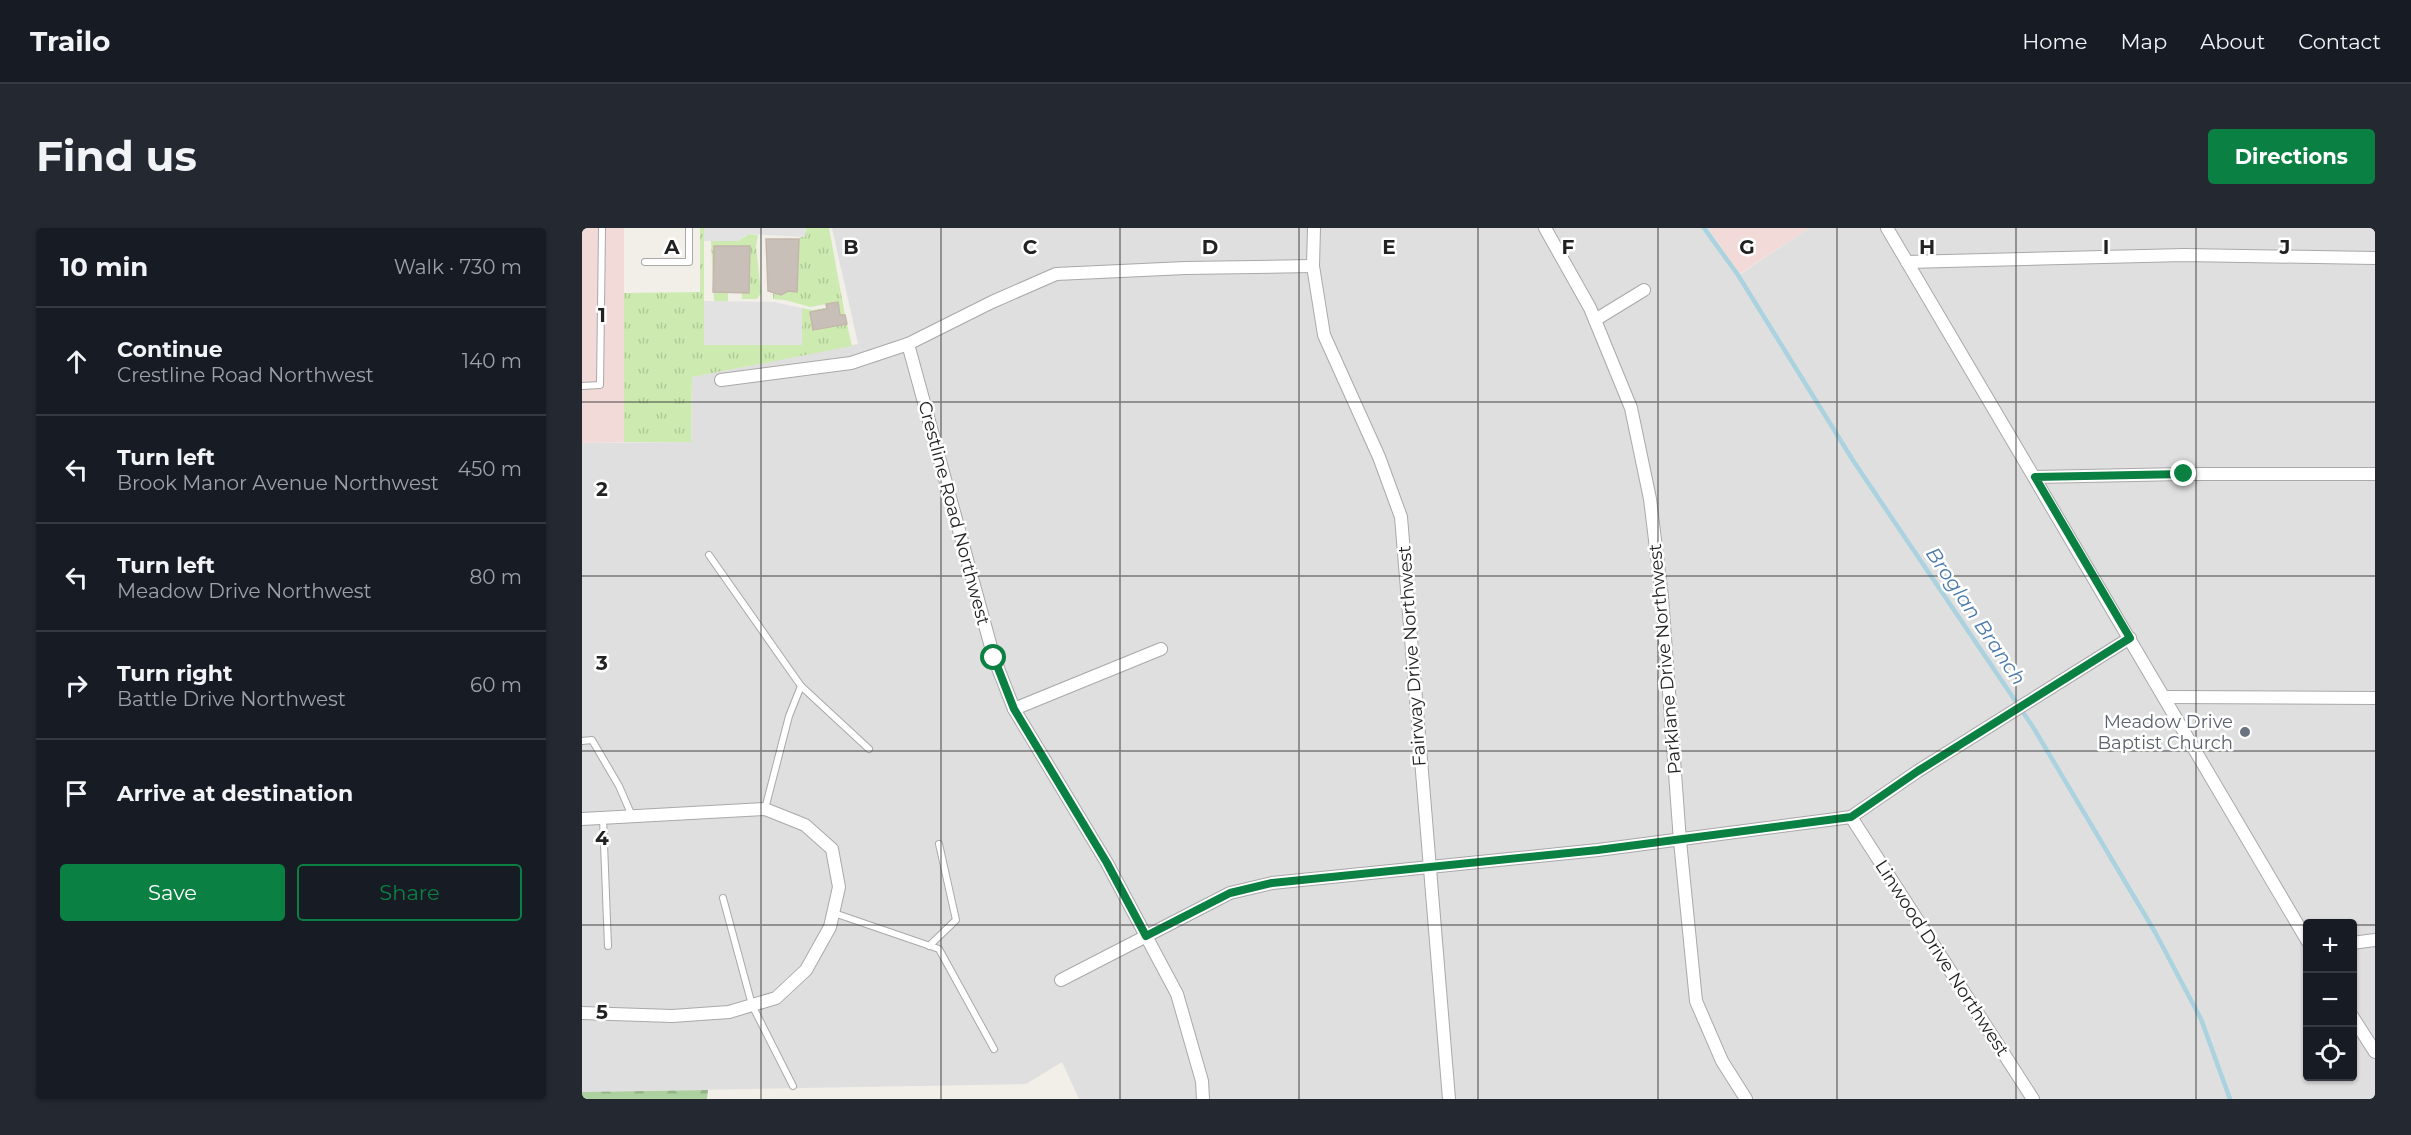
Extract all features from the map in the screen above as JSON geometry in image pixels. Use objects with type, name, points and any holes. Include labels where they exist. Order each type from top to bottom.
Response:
[{"type":"street","name":"Fairway Drive Northwest","points":[[1314,228],[1313,266],[1324,335],[1379,457],[1401,517],[1428,868],[1449,1099]]},
{"type":"street","name":"Parklane Drive Northwest","points":[[1545,228],[1595,320],[1631,408],[1650,499],[1662,597],[1680,841],[1696,1001],[1722,1061],[1746,1099]]},
{"type":"street","points":[[1887,228],[2303,935]]},
{"type":"street","points":[[1907,262],[2184,255],[2375,258]]},
{"type":"street","points":[[722,380],[851,363],[908,344],[992,302],[1056,274],[1174,268],[1313,266]]},
{"type":"street","points":[[1595,320],[1644,290]]},
{"type":"street","name":"Crestline Road Northwest","points":[[908,344],[994,658],[1014,709],[1107,863],[1177,994],[1202,1081],[1203,1099]]},
{"type":"street","points":[[2035,477],[2375,474]]},
{"type":"street","points":[[1061,980],[1230,893],[1272,883],[1680,841],[1851,817],[1918,771],[2130,638]]},
{"type":"street","points":[[1014,709],[1161,649]]},
{"type":"street","points":[[2165,697],[2375,698]]},
{"type":"street","points":[[582,819],[765,809],[805,825],[832,849],[839,887],[830,927],[806,970],[776,998],[729,1012],[672,1016],[582,1013]]},
{"type":"street","name":"Linwood Drive Northwest","points":[[1851,817],[2033,1099]]},
{"type":"street","points":[[2357,942],[2375,940]]},
{"type":"street","points":[[2357,1024],[2375,1052]]},
{"type":"lane","points":[[582,386],[600,386],[602,228]]},
{"type":"lane","points":[[645,261],[689,261],[689,228]]},
{"type":"lane","points":[[709,555],[801,686],[869,749]]},
{"type":"lane","points":[[765,809],[789,716],[801,686]]},
{"type":"lane","points":[[582,741],[592,740],[619,786],[632,816]]},
{"type":"lane","points":[[603,818],[608,946]]},
{"type":"lane","points":[[929,946],[956,920],[939,844]]},
{"type":"lane","points":[[723,898],[752,1005],[793,1086]]},
{"type":"lane","points":[[833,913],[939,949],[994,1049]]},
{"type":"shaded area","points":[[582,228],[624,228],[624,442],[582,443]]},
{"type":"shaded area","points":[[704,228],[806,228],[805,237],[749,234],[738,241],[704,241]]},
{"type":"shaded area","points":[[832,228],[1709,228],[1739,275],[1809,228],[2375,228],[2375,1099],[1079,1099],[1062,1062],[1026,1084],[582,1092],[582,443],[691,442],[692,377],[858,344]]},
{"type":"shaded area","points":[[1709,228],[1809,228],[1738,275]]},
{"type":"shaded area","points":[[704,301],[774,302],[802,308],[802,345],[704,345]]},
{"type":"green space","points":[[700,228],[704,228],[704,344],[801,345],[802,308],[812,310],[826,308],[847,324],[852,346],[692,377],[691,442],[624,442],[624,293],[700,292]]},
{"type":"green space","points":[[806,228],[829,228],[845,315],[840,315],[838,302],[810,307],[773,299],[773,292],[781,294],[788,291],[797,292],[799,239],[805,237]]},
{"type":"green space","points":[[749,234],[758,235],[756,246],[761,293],[757,299],[742,299],[742,292],[749,292],[750,246],[715,246],[713,286],[711,241],[738,241]]},
{"type":"green space","points":[[714,292],[728,292],[728,302],[714,301]]},
{"type":"green space","points":[[708,1090],[707,1099],[582,1099],[582,1092]]},
{"type":"building","points":[[766,239],[799,239],[797,292],[788,291],[781,295],[768,291]]},
{"type":"building","points":[[714,246],[750,246],[749,293],[713,292]]},
{"type":"building","points":[[838,302],[840,315],[845,315],[847,324],[813,330],[810,312],[827,309],[826,304]]},
{"type":"waterway","name":"Broglan Branch","points":[[1704,228],[1738,275],[1854,462],[2033,727],[2155,932],[2201,1019],[2230,1099]]},
{"type":"place","name":"Meadow Drive Baptist Church","points":[[2245,732]]},
{"type":"route","points":[[994,658],[1014,709],[1032,742],[1107,863],[1146,936],[1230,893],[1272,883],[1680,841],[1851,817],[1918,771],[2130,638],[2035,477],[2184,474]]}]
